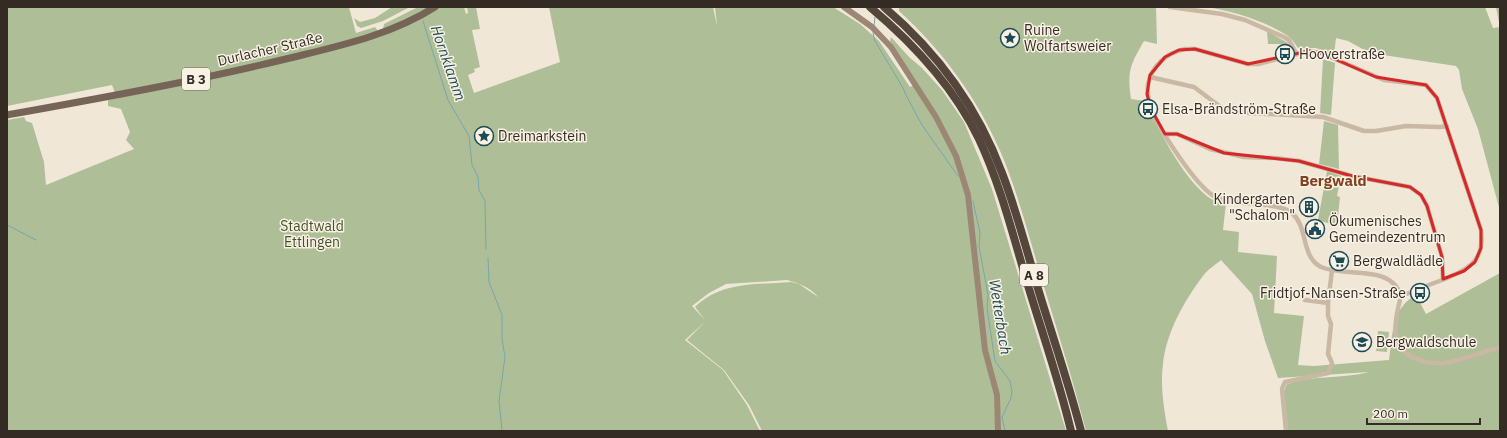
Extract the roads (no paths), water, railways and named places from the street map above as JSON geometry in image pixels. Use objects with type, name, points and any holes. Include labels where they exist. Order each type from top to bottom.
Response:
[{"type":"highway","name":"A 8","points":[[870,7],[899,32],[948,88],[978,138],[993,173],[1071,431]]},
{"type":"highway","name":"A 8","points":[[884,7],[913,34],[956,85],[979,121],[995,155],[1008,190],[1081,431]]},
{"type":"main road","name":"Durlacher Straße","points":[[7,115],[241,70],[360,40],[395,28],[435,7]]},
{"type":"main road","points":[[844,7],[875,30],[891,48],[947,135],[962,170],[968,195],[985,350],[997,395],[998,431]]},
{"type":"street","points":[[1170,7],[1218,13],[1245,20],[1289,40],[1296,53]]},
{"type":"street","points":[[1401,296],[1464,271],[1474,262],[1481,251],[1482,239],[1476,213],[1437,98],[1426,85],[1384,80],[1321,53],[1309,51],[1296,53],[1270,62],[1248,64],[1204,51],[1185,49],[1165,57],[1155,68],[1150,77],[1147,94],[1149,102],[1153,114],[1165,134],[1199,184],[1214,196],[1233,202],[1278,208],[1293,214],[1298,221],[1313,261],[1322,268],[1370,274],[1386,278],[1399,289],[1401,296],[1396,319],[1396,338],[1399,346],[1411,357],[1421,361],[1444,363],[1500,348]]},
{"type":"street","points":[[1150,77],[1194,87],[1222,108],[1232,112],[1323,117],[1364,131],[1376,131],[1406,126],[1440,128],[1447,126]]},
{"type":"street","points":[[1165,134],[1177,134],[1210,149],[1244,158],[1275,158],[1299,161],[1352,176],[1410,187],[1421,196],[1427,206],[1442,257],[1443,279]]},
{"type":"street","points":[[1286,431],[1282,389],[1284,384],[1290,380],[1328,373],[1332,363],[1328,354],[1331,324],[1328,316],[1328,303],[1332,270]]},
{"type":"street","points":[[1305,300],[1328,303]]},
{"type":"waterway","name":"Wetterbach","points":[[874,26],[875,17]]},
{"type":"waterway","name":"Hornklamm","points":[[423,21],[448,100],[469,136],[472,165],[478,177],[479,190],[485,201],[486,249]]},
{"type":"waterway","name":"Wetterbach","points":[[873,33],[875,41],[903,88],[922,125],[958,176]]},
{"type":"waterway","name":"Wetterbach","points":[[973,201],[980,233],[979,246],[988,295],[987,308],[995,361],[1010,381],[1012,391],[1011,398],[1002,417],[1005,431]]},
{"type":"waterway","points":[[7,225],[36,240]]},
{"type":"waterway","name":"Hornklamm","points":[[488,258],[489,282],[502,315],[502,339],[505,357],[499,401],[502,430]]},
{"type":"place","name":"Ruine Wolfartsweier","points":[[1010,38]]},
{"type":"place","name":"Hooverstraße","points":[[1285,54]]},
{"type":"place","name":"Elsa-Brändström-Straße","points":[[1148,109]]},
{"type":"place","name":"Dreimarkstein","points":[[484,136]]},
{"type":"place","name":"Kindergarten \"Schalom\"","points":[[1309,207]]},
{"type":"place","name":"Ökumenisches Gemeindezentrum","points":[[1315,229]]},
{"type":"place","name":"Bergwaldlädle","points":[[1339,261]]},
{"type":"place","name":"Fridtjof-Nansen-Straße","points":[[1420,293]]},
{"type":"place","name":"Bergwaldschule","points":[[1362,342]]},
{"type":"district","name":"Bergwald","points":[[1333,181]]},
{"type":"park label","name":"Stadtwald Ettlingen","points":[[312,234]]}]
